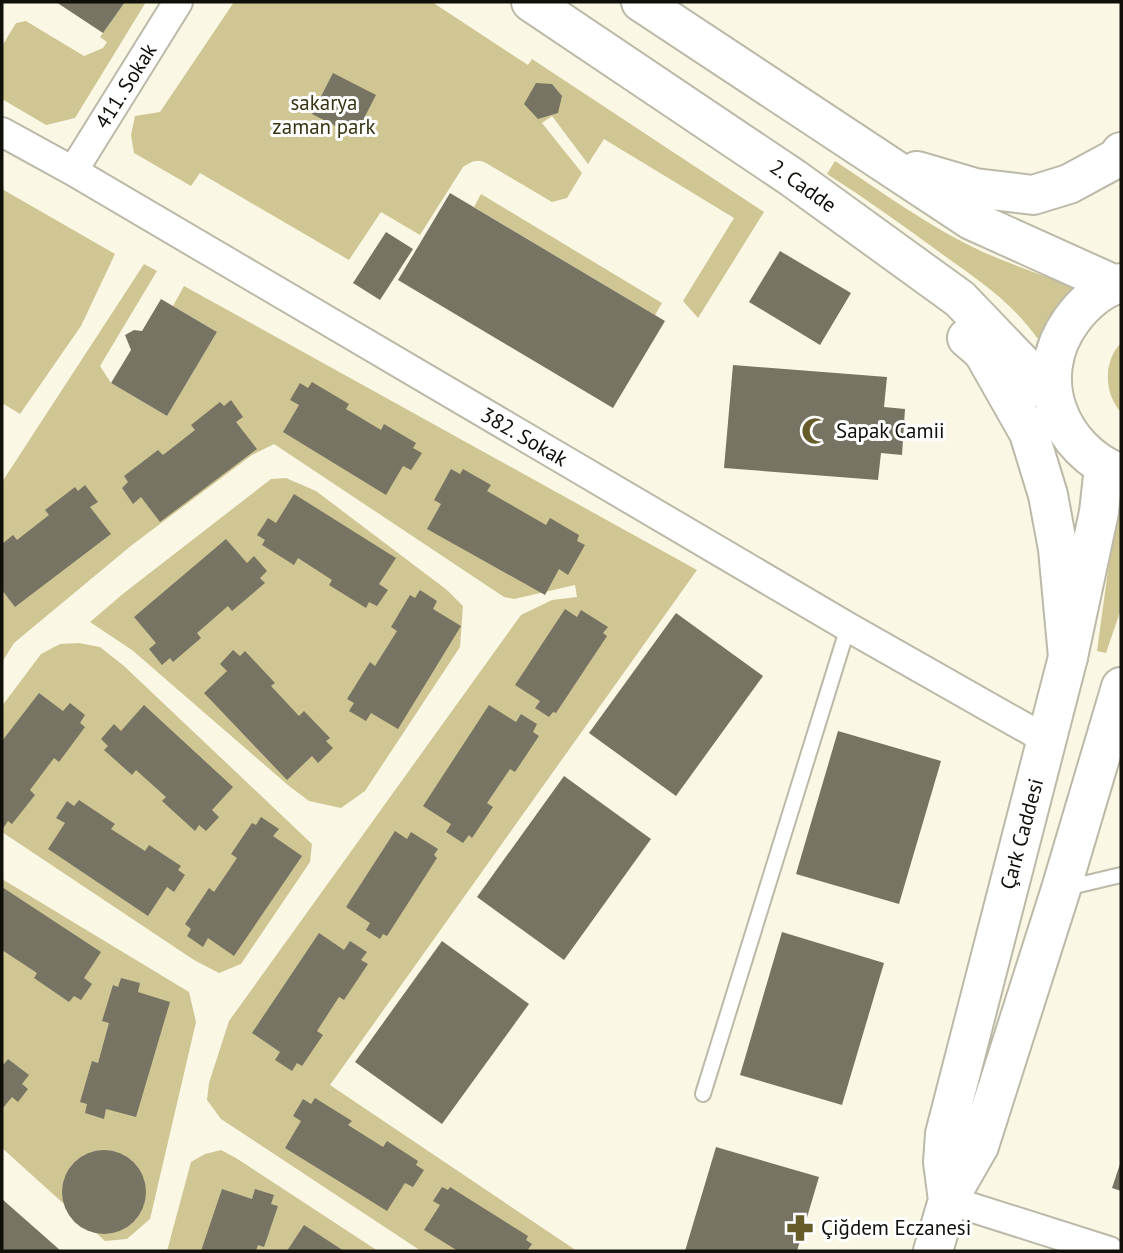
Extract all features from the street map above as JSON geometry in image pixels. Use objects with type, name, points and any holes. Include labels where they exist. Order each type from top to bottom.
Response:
[{"type":"main road","name":"2. Cadde","points":[[531,2],[793,178],[960,299],[1053,396]]},
{"type":"main road","points":[[641,2],[971,220],[1119,282]]},
{"type":"main road","points":[[883,161],[975,188],[1033,195],[1069,184],[1117,158],[1121,152]]},
{"type":"main road","points":[[793,178],[983,352],[1002,385],[1029,433],[1048,495],[1058,549],[1068,657]]},
{"type":"main road","points":[[1113,471],[1085,454],[1071,437],[1053,396],[1052,373],[1056,351],[1065,329],[1078,311],[1094,296],[1119,282]]},
{"type":"main road","name":"Çark Caddesi","points":[[948,1200],[943,1162],[945,1134],[1068,657],[1099,512],[1113,471]]},
{"type":"main road","name":"Çark Caddesi","points":[[933,1251],[948,1200],[979,1146],[1061,889],[1121,687]]},
{"type":"street","name":"411. Sokak","points":[[73,171],[178,2]]},
{"type":"street","name":"382. Sokak","points":[[2,132],[73,171],[848,627],[1047,740]]},
{"type":"street","points":[[948,1200],[1109,1251]]},
{"type":"lane","points":[[703,1094],[848,627]]},
{"type":"lane","points":[[1061,889],[1121,875]]},
{"type":"green space","points":[[125,2],[146,2],[75,118],[46,125],[2,99],[2,46],[16,23],[26,21],[84,56],[103,48],[107,42],[100,37]]},
{"type":"green space","name":"sakarya zaman park","points":[[234,2],[432,2],[528,65],[532,59],[764,212],[698,318],[683,301],[734,218],[604,139],[588,164],[552,116],[542,123],[582,173],[567,198],[552,202],[486,163],[474,161],[463,167],[420,235],[381,212],[349,260],[200,173],[191,186],[134,153],[131,135],[135,116],[160,112]]},
{"type":"green space","points":[[835,161],[908,210],[964,243],[1017,266],[1075,286],[1056,310],[1044,338],[1037,338],[1017,313],[981,282],[827,174]]},
{"type":"green space","points":[[2,189],[115,254],[81,326],[20,414],[2,403]]},
{"type":"green space","points":[[481,194],[662,303],[655,315],[474,207]]},
{"type":"green space","points":[[144,264],[157,271],[100,366],[111,383],[167,416],[217,332],[173,306],[184,286],[697,570],[330,1085],[577,1251],[421,1251],[221,1119],[207,1100],[209,1083],[229,1021],[521,615],[552,600],[577,597],[575,585],[514,599],[504,597],[274,444],[252,455],[132,545],[14,643],[2,662],[2,482]]},
{"type":"green space","points":[[1121,343],[1121,412],[1111,396],[1108,378],[1111,359]]},
{"type":"green space","points":[[286,478],[316,491],[447,590],[463,606],[460,647],[365,791],[341,808],[309,801],[132,650],[90,622],[271,479]]},
{"type":"green space","points":[[1119,490],[1121,609],[1106,653],[1097,651]]},
{"type":"green space","points":[[79,643],[100,647],[124,666],[312,844],[310,862],[241,964],[219,973],[194,960],[2,832],[2,706],[41,654],[60,644]]},
{"type":"green space","points":[[2,879],[189,992],[196,1022],[150,1219],[127,1239],[105,1241],[2,1148]]},
{"type":"green space","points":[[221,1150],[378,1251],[167,1251],[191,1162],[205,1154]]},
{"type":"building","points":[[56,2],[125,2],[103,33]]},
{"type":"building","points":[[333,73],[376,95],[355,136],[312,114]]},
{"type":"building","points":[[536,83],[552,84],[562,96],[558,113],[538,119],[524,104]]},
{"type":"building","points":[[450,193],[665,321],[613,408],[398,280]]},
{"type":"building","points":[[386,232],[413,249],[380,300],[353,283]]},
{"type":"building","points":[[780,251],[851,293],[820,345],[749,302]]},
{"type":"building","points":[[161,299],[217,332],[167,416],[111,383],[131,350],[125,335],[134,330],[142,331]]},
{"type":"building","name":"Sapak Camii","points":[[733,365],[887,377],[884,407],[905,409],[902,455],[881,453],[878,480],[724,468]]},
{"type":"building","points":[[312,382],[349,404],[346,409],[381,430],[384,424],[416,443],[413,448],[422,453],[411,470],[403,466],[386,495],[283,432],[299,405],[290,400],[300,383],[308,388]]},
{"type":"building","points":[[231,400],[243,417],[236,422],[257,449],[160,522],[141,497],[133,504],[122,488],[128,482],[124,476],[158,450],[163,455],[195,430],[191,425],[220,402],[224,406]]},
{"type":"building","points":[[451,469],[460,474],[463,469],[491,485],[487,491],[546,525],[550,518],[579,535],[577,541],[585,545],[568,575],[559,569],[545,595],[427,529],[441,504],[434,500]]},
{"type":"building","points":[[85,485],[98,502],[90,507],[111,534],[15,607],[2,590],[2,544],[13,535],[17,540],[49,515],[45,510],[75,487],[78,491]]},
{"type":"building","points":[[294,494],[396,558],[379,584],[388,590],[377,606],[369,602],[366,608],[329,585],[332,580],[298,558],[294,565],[262,545],[265,540],[257,535],[268,518],[276,523]]},
{"type":"building","points":[[226,539],[247,563],[254,556],[267,571],[260,578],[265,583],[232,611],[228,606],[197,633],[201,638],[173,662],[170,658],[162,665],[149,649],[156,643],[134,617]]},
{"type":"building","points":[[420,590],[437,601],[433,609],[461,626],[398,729],[371,713],[366,721],[349,711],[354,703],[347,699],[370,662],[375,666],[397,631],[391,627],[410,595],[415,598]]},
{"type":"building","points":[[565,609],[577,617],[581,610],[608,627],[603,633],[607,636],[556,713],[553,712],[549,717],[535,708],[540,701],[515,685]]},
{"type":"building","points":[[676,613],[763,676],[676,796],[589,733]]},
{"type":"building","points":[[233,650],[240,656],[245,651],[275,683],[271,686],[299,716],[304,711],[330,738],[326,741],[333,748],[318,763],[312,756],[287,780],[204,693],[227,671],[220,664]]},
{"type":"building","points":[[39,693],[63,711],[70,703],[85,715],[80,723],[85,727],[59,762],[54,758],[30,790],[35,795],[12,824],[8,821],[2,830],[2,741]]},
{"type":"building","points":[[144,705],[233,787],[212,810],[219,817],[206,831],[199,825],[195,831],[162,801],[166,797],[136,770],[132,775],[104,750],[108,746],[101,739],[114,724],[121,731]]},
{"type":"building","points":[[489,705],[516,722],[521,714],[537,724],[533,732],[539,736],[515,772],[510,769],[487,803],[493,807],[472,838],[469,835],[463,843],[446,832],[451,824],[423,806]]},
{"type":"building","points":[[838,731],[941,761],[899,904],[796,874]]},
{"type":"building","points":[[564,776],[651,839],[564,960],[477,897]]},
{"type":"building","points":[[79,800],[115,824],[111,829],[145,851],[149,845],[181,866],[178,870],[185,875],[174,892],[167,887],[148,916],[48,849],[65,823],[56,818],[67,801],[74,806]]},
{"type":"building","points":[[261,817],[279,829],[273,836],[302,856],[234,956],[208,938],[203,947],[187,936],[191,929],[185,924],[209,888],[214,892],[237,858],[231,854],[252,823],[256,825]]},
{"type":"building","points":[[395,831],[407,839],[411,832],[438,849],[434,855],[437,858],[387,936],[383,934],[380,939],[366,930],[370,923],[346,907]]},
{"type":"building","points":[[2,887],[101,952],[84,978],[92,984],[81,1000],[74,996],[69,1002],[34,978],[37,973],[2,950]]},
{"type":"building","points":[[782,932],[884,963],[842,1105],[740,1075]]},
{"type":"building","points":[[319,933],[344,950],[350,941],[367,952],[361,960],[368,964],[344,1000],[339,997],[317,1031],[323,1035],[302,1066],[297,1063],[292,1071],[275,1060],[280,1052],[252,1033]]},
{"type":"building","points":[[442,941],[529,1004],[442,1124],[355,1062]]},
{"type":"building","points":[[121,978],[140,983],[138,992],[170,1002],[136,1117],[106,1109],[104,1119],[85,1113],[87,1104],[80,1102],[92,1061],[98,1063],[109,1023],[102,1021],[113,985],[118,987]]},
{"type":"building","points":[[8,1059],[29,1075],[22,1084],[28,1089],[18,1102],[12,1097],[2,1109],[2,1062],[4,1064]]},
{"type":"building","points":[[315,1098],[352,1121],[348,1125],[383,1147],[387,1141],[418,1161],[416,1165],[424,1170],[413,1187],[405,1183],[387,1211],[285,1148],[301,1121],[293,1116],[303,1099],[311,1104]]},
{"type":"building","points":[[716,1147],[819,1177],[797,1251],[685,1251]]},
{"type":"building","points":[[104,1150],[120,1153],[134,1162],[143,1176],[146,1192],[143,1208],[134,1222],[120,1231],[104,1234],[88,1231],[74,1222],[65,1208],[62,1192],[65,1176],[74,1162],[88,1153]]},
{"type":"building","points":[[1121,1161],[1121,1191],[1112,1188]]},
{"type":"building","points":[[442,1187],[448,1190],[450,1187],[528,1236],[526,1240],[532,1244],[527,1251],[458,1251],[424,1230],[440,1205],[433,1201]]},
{"type":"building","points":[[222,1189],[252,1199],[255,1189],[274,1195],[271,1204],[278,1206],[264,1247],[258,1245],[256,1251],[201,1251]]},
{"type":"building","points":[[2,1199],[61,1251],[2,1251]]},
{"type":"building","points":[[304,1225],[344,1251],[287,1251]]},
{"type":"place","name":"Sapak Camii","points":[[815,431]]},
{"type":"place","name":"Çiğdem Eczanesi","points":[[800,1228]]}]
